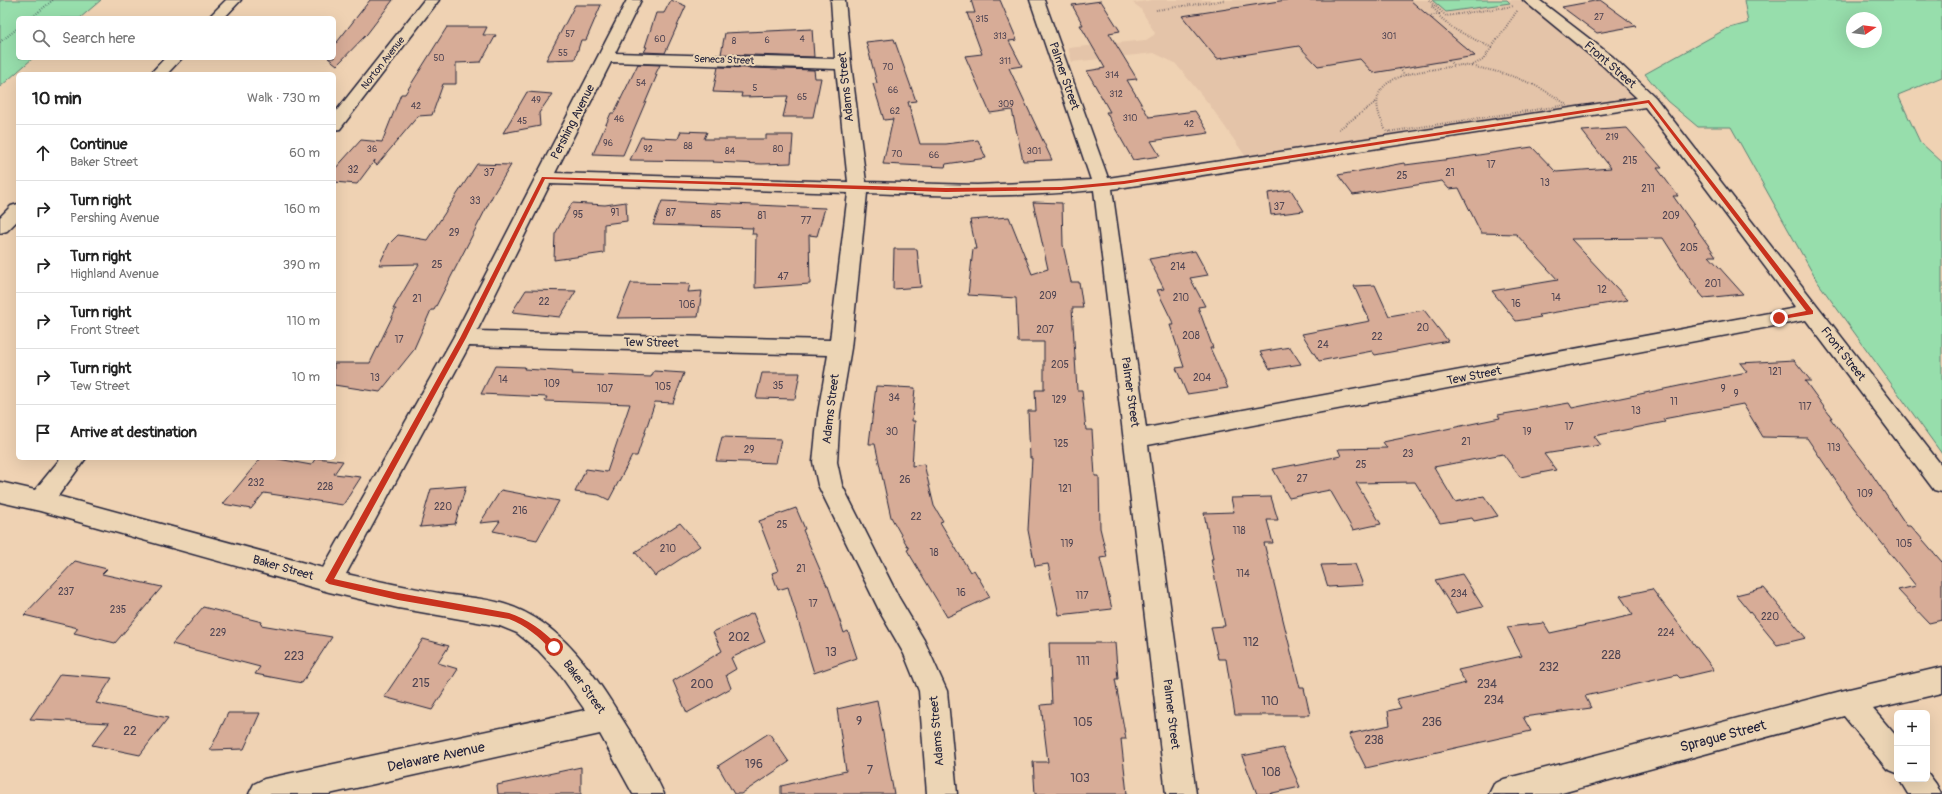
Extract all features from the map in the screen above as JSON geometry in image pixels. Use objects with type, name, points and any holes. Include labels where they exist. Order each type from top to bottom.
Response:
[{"type":"street","points":[[217,16],[234,0]]},
{"type":"street","name":"Norton Avenue","points":[[336,122],[432,0]]},
{"type":"street","name":"Pershing Avenue","points":[[329,581],[463,338],[634,0]]},
{"type":"street","name":"Adams Street","points":[[838,0],[843,64],[858,188],[840,348],[829,413],[825,462],[830,485],[890,606],[915,648],[933,691],[942,794]]},
{"type":"street","name":"Palmer Street","points":[[1037,0],[1102,185],[1181,794]]},
{"type":"street","name":"Front Street","points":[[1530,0],[1604,58],[1630,81],[1649,101],[1942,483]]},
{"type":"street","name":"Seneca Street","points":[[606,57],[843,64]]},
{"type":"street","points":[[160,72],[172,60]]},
{"type":"street","points":[[544,178],[978,191],[1061,188],[1102,185],[1649,101]]},
{"type":"street","points":[[0,228],[16,212]]},
{"type":"street","name":"Tew Street","points":[[1136,439],[1811,312]]},
{"type":"street","name":"Tew Street","points":[[463,338],[840,348]]},
{"type":"street","points":[[40,501],[72,460]]},
{"type":"street","name":"Baker Street","points":[[0,492],[40,501],[329,581],[398,597],[503,615],[519,620],[546,638],[570,665],[607,719],[649,794]]},
{"type":"street","name":"Sprague Street","points":[[1504,794],[1849,702],[1942,680]]},
{"type":"street","points":[[1849,702],[1894,755]]},
{"type":"street","name":"Delaware Avenue","points":[[264,794],[607,719]]},
{"type":"street","points":[[1916,782],[1926,794]]},
{"type":"path","points":[[33,16],[53,0]]},
{"type":"path","points":[[1156,10],[1209,1],[1225,0]]},
{"type":"path","points":[[1429,0],[1446,16]]},
{"type":"path","points":[[1434,5],[1431,6],[1439,14],[1429,16],[1432,19],[1521,5],[1483,60],[1471,66]]},
{"type":"path","points":[[1440,17],[1454,29],[1492,48]]},
{"type":"path","points":[[0,42],[16,30]]},
{"type":"path","points":[[1450,61],[1455,66]]},
{"type":"path","points":[[1455,66],[1471,66],[1497,70],[1514,76],[1547,91],[1567,105],[1387,132],[1379,118],[1376,102],[1380,88],[1394,78],[1405,75],[1455,66]]},
{"type":"path","points":[[1400,69],[1405,75]]},
{"type":"path","points":[[1337,131],[1376,102]]},
{"type":"shaded area","points":[[1153,0],[1522,0],[1596,57],[1636,95],[1633,99],[1246,157],[1209,104],[1175,63],[1154,53],[1072,62],[1068,48],[1146,40],[1154,35],[1155,33],[1140,8],[1133,3]]},
{"type":"green space","points":[[0,0],[101,0],[82,16],[16,16],[16,60],[31,60],[0,87]]},
{"type":"green space","points":[[1432,0],[1507,0],[1510,3],[1446,12]]},
{"type":"green space","points":[[1744,0],[1942,0],[1942,77],[1898,95],[1920,142],[1942,162],[1942,454],[1817,281],[1731,127],[1698,127],[1667,101],[1645,74],[1726,29],[1748,23]]},
{"type":"building","points":[[370,0],[393,0],[367,34],[337,65],[331,60],[336,60],[336,43]]},
{"type":"building","points":[[671,0],[686,6],[665,53],[644,52],[647,47],[645,47],[656,13],[664,13]]},
{"type":"building","points":[[971,0],[1000,0],[1017,40],[1009,41],[1022,66],[1009,68],[1052,160],[1023,161],[1012,110],[990,113],[965,56],[982,54],[967,13],[975,13]]},
{"type":"building","points":[[1286,0],[1410,0],[1475,56],[1373,73],[1360,59],[1318,66],[1299,46],[1217,59],[1182,16]]},
{"type":"building","points":[[1600,0],[1636,26],[1597,33],[1562,7]]},
{"type":"building","points":[[1101,1],[1120,31],[1109,33],[1137,79],[1127,80],[1149,117],[1195,111],[1209,133],[1151,141],[1160,156],[1133,160],[1106,112],[1110,112],[1087,71],[1105,68],[1080,25],[1083,25],[1072,5]]},
{"type":"building","points":[[575,5],[601,5],[586,40],[581,40],[575,59],[546,60]]},
{"type":"building","points":[[447,27],[487,27],[483,35],[496,35],[481,62],[456,63],[456,84],[443,84],[432,115],[418,116],[377,165],[374,163],[375,160],[357,184],[336,182],[336,168],[361,140],[382,142],[401,94],[405,94]]},
{"type":"building","points":[[812,29],[814,57],[721,54],[725,33]]},
{"type":"building","points":[[894,39],[916,101],[908,102],[920,144],[946,144],[978,140],[986,158],[946,164],[945,167],[883,164],[893,119],[884,120],[873,84],[877,83],[866,42]]},
{"type":"building","points":[[638,64],[660,65],[623,155],[593,154],[611,113],[614,113]]},
{"type":"building","points":[[718,67],[814,70],[815,78],[821,78],[813,117],[783,117],[788,96],[741,97],[742,93],[713,92]]},
{"type":"building","points":[[527,92],[552,94],[539,113],[540,126],[503,133]]},
{"type":"building","points":[[1627,128],[1662,168],[1657,168],[1678,196],[1673,196],[1716,256],[1709,256],[1743,294],[1704,298],[1693,285],[1663,238],[1571,239],[1628,300],[1539,315],[1541,317],[1516,321],[1492,291],[1558,280],[1516,234],[1481,233],[1459,188],[1449,189],[1442,181],[1353,195],[1338,175],[1404,163],[1405,165],[1532,147],[1556,172],[1611,168],[1582,131]]},
{"type":"building","points":[[681,131],[707,132],[704,139],[766,139],[766,135],[793,135],[791,163],[762,164],[713,162],[714,161],[630,160],[641,137],[678,139]]},
{"type":"building","points":[[477,164],[511,165],[494,193],[434,310],[431,310],[413,351],[380,392],[336,385],[336,363],[370,363],[396,309],[393,309],[419,264],[379,265],[389,244],[398,235],[427,240]]},
{"type":"building","points":[[1291,190],[1304,211],[1271,215],[1268,193]]},
{"type":"building","points":[[662,201],[825,208],[817,236],[809,235],[810,284],[755,288],[756,234],[752,234],[753,228],[653,225]]},
{"type":"building","points":[[626,202],[627,221],[604,224],[604,253],[554,260],[555,234],[572,203],[605,205]]},
{"type":"building","points":[[1033,202],[1062,203],[1063,245],[1071,282],[1079,282],[1083,308],[1072,308],[1077,390],[1082,390],[1086,430],[1092,430],[1095,476],[1099,476],[1100,528],[1107,557],[1100,558],[1112,609],[1059,615],[1048,564],[1035,566],[1028,530],[1032,458],[1030,458],[1028,411],[1036,411],[1035,390],[1044,390],[1044,342],[1018,342],[1016,298],[968,295],[973,249],[976,249],[970,220],[1009,217],[1032,274],[1048,269]]},
{"type":"building","points":[[894,249],[917,249],[921,287],[893,289]]},
{"type":"building","points":[[1195,251],[1208,275],[1190,278],[1205,306],[1198,307],[1213,348],[1210,348],[1228,388],[1187,394],[1176,368],[1184,367],[1170,325],[1174,325],[1157,290],[1164,289],[1149,259]]},
{"type":"building","points":[[631,283],[690,284],[688,292],[702,291],[698,317],[617,318]]},
{"type":"building","points":[[1375,285],[1389,316],[1424,310],[1448,341],[1375,355],[1372,351],[1319,361],[1302,334],[1370,321],[1354,286]]},
{"type":"building","points":[[526,290],[576,291],[560,317],[512,312]]},
{"type":"building","points":[[1290,347],[1301,364],[1270,369],[1260,352]]},
{"type":"building","points":[[1794,360],[1811,381],[1805,381],[1832,418],[1830,418],[1865,464],[1907,526],[1911,526],[1942,562],[1942,620],[1929,623],[1898,590],[1916,586],[1854,508],[1807,438],[1763,437],[1743,404],[1663,419],[1665,422],[1594,436],[1601,445],[1544,454],[1556,470],[1520,477],[1503,454],[1434,467],[1455,502],[1484,496],[1498,516],[1474,521],[1472,518],[1440,523],[1415,482],[1356,483],[1381,524],[1353,530],[1330,490],[1289,498],[1273,469],[1341,456],[1338,449],[1387,448],[1383,442],[1500,418],[1498,415],[1569,403],[1572,408],[1747,372],[1740,363]]},
{"type":"building","points":[[495,366],[525,367],[524,369],[573,372],[572,374],[651,377],[654,371],[684,373],[673,403],[655,402],[637,456],[632,456],[609,500],[599,495],[575,492],[586,469],[607,472],[630,404],[545,401],[547,397],[481,394]]},
{"type":"building","points":[[762,373],[800,373],[795,399],[756,398]]},
{"type":"building","points":[[876,386],[915,388],[912,421],[915,421],[912,466],[924,464],[934,506],[943,521],[940,522],[970,572],[974,570],[990,597],[947,617],[907,550],[909,549],[891,517],[875,444],[869,444]]},
{"type":"building","points":[[722,437],[781,439],[776,463],[716,461]]},
{"type":"building","points":[[259,460],[284,460],[311,465],[315,460],[343,461],[334,474],[361,477],[343,505],[264,493],[251,509],[223,504]]},
{"type":"building","points":[[466,486],[455,524],[420,527],[431,489]]},
{"type":"building","points":[[501,490],[559,501],[537,540],[493,531],[500,521],[480,523]]},
{"type":"building","points":[[1271,497],[1278,520],[1267,520],[1273,543],[1264,543],[1300,688],[1304,688],[1310,715],[1235,715],[1226,659],[1218,659],[1211,627],[1225,626],[1211,559],[1213,559],[1204,513],[1234,512],[1231,498]]},
{"type":"building","points":[[796,508],[805,529],[803,530],[828,586],[844,633],[848,631],[857,658],[814,673],[788,587],[778,590],[772,573],[778,571],[759,521]]},
{"type":"building","points":[[680,523],[700,546],[655,576],[635,552]]},
{"type":"building","points":[[75,561],[107,569],[102,574],[162,587],[115,643],[74,633],[78,628],[24,615]]},
{"type":"building","points":[[1355,564],[1363,585],[1328,587],[1321,565]]},
{"type":"building","points":[[1462,574],[1483,607],[1456,613],[1435,580]]},
{"type":"building","points":[[1764,588],[1806,638],[1777,645],[1736,595]]},
{"type":"building","points":[[1652,589],[1714,670],[1680,678],[1677,675],[1585,696],[1591,708],[1523,717],[1531,731],[1366,768],[1349,734],[1390,725],[1388,711],[1401,708],[1396,699],[1466,683],[1458,670],[1522,656],[1507,627],[1544,623],[1550,633],[1633,615],[1620,596]]},
{"type":"building","points":[[203,607],[262,622],[261,625],[332,637],[302,683],[255,674],[260,667],[172,644]]},
{"type":"building","points":[[753,613],[765,642],[731,658],[736,669],[726,675],[731,688],[687,713],[673,681],[722,651],[713,632]]},
{"type":"building","points":[[423,639],[449,646],[438,663],[458,669],[432,710],[384,697]]},
{"type":"building","points":[[1049,643],[1115,643],[1118,679],[1115,679],[1126,739],[1121,739],[1127,794],[1035,794],[1033,762],[1048,762],[1041,705],[1052,704]]},
{"type":"building","points":[[60,674],[112,678],[96,703],[168,718],[140,755],[92,745],[109,723],[30,719]]},
{"type":"building","points":[[877,700],[894,794],[781,794],[781,786],[846,771],[837,709]]},
{"type":"building","points":[[228,713],[260,713],[244,749],[210,750]]},
{"type":"building","points":[[769,733],[789,762],[741,794],[734,794],[718,766]]},
{"type":"building","points":[[1283,748],[1300,787],[1268,794],[1257,794],[1242,756]]},
{"type":"building","points":[[581,767],[581,794],[498,794],[497,785]]},
{"type":"route","points":[[554,647],[546,638],[519,620],[509,616],[398,597],[329,581],[463,338],[544,178],[978,191],[1061,188],[1124,182],[1649,101],[1811,312],[1779,318]]}]
